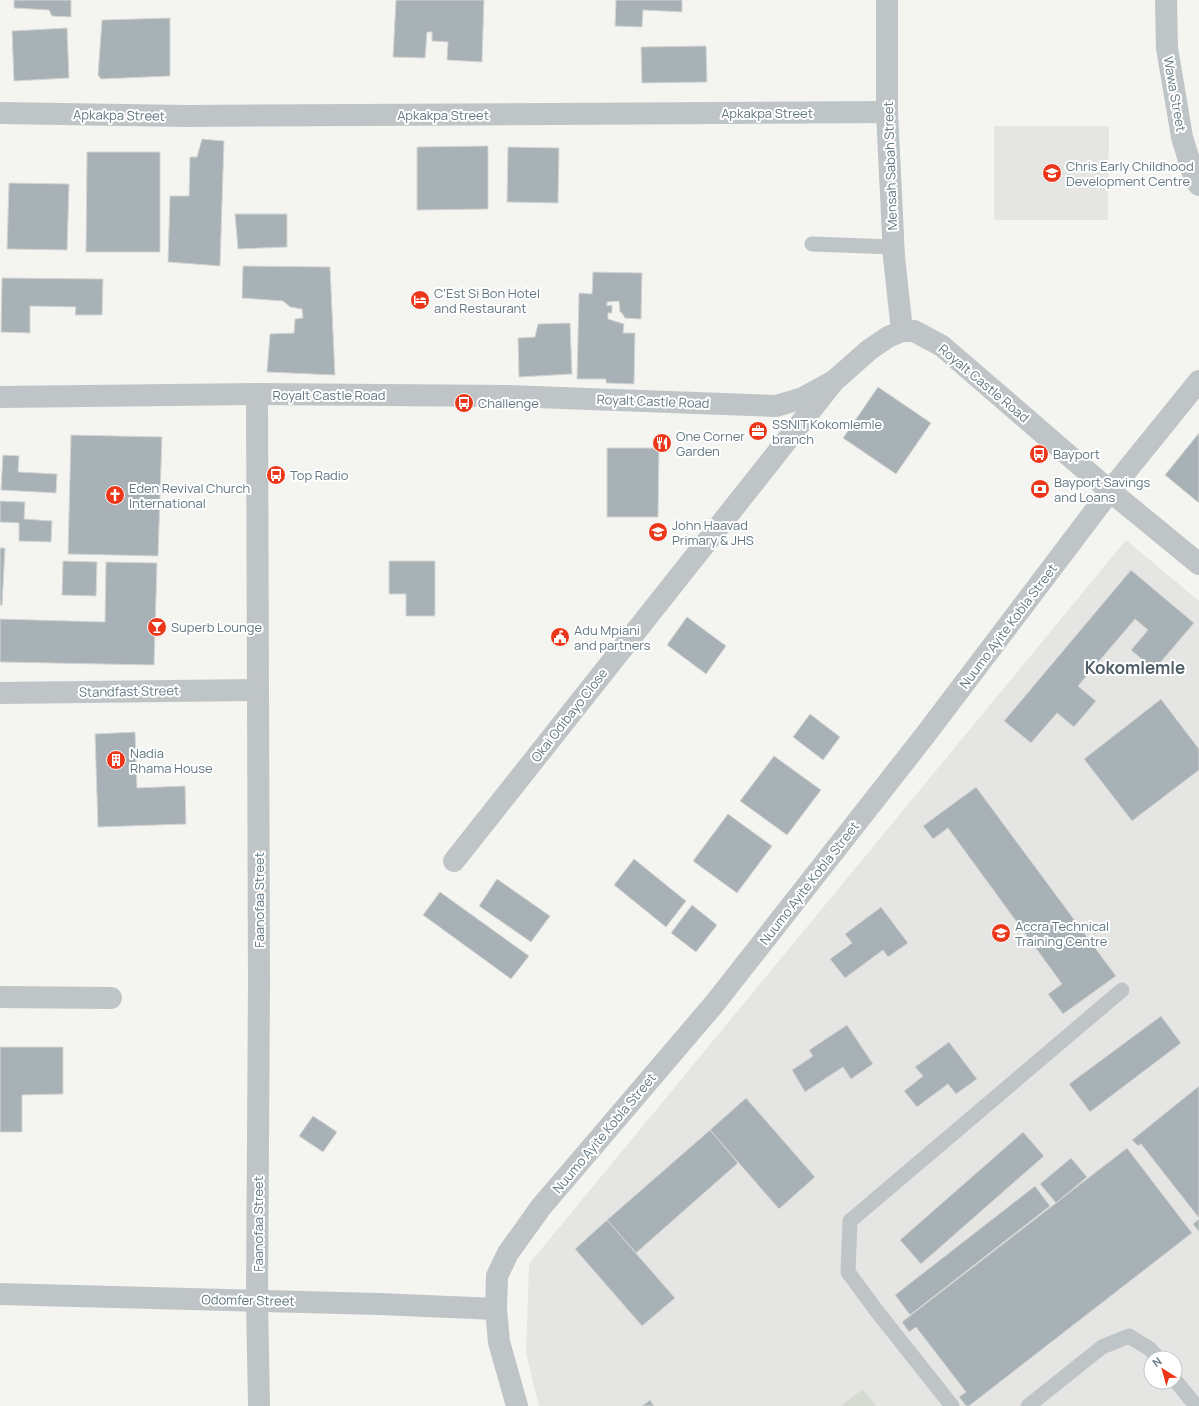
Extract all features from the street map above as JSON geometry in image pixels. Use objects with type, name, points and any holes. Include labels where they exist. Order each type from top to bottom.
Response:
[{"type":"street","name":"Mensah Sabah Street","points":[[888,0],[887,112],[893,247],[902,331]]},
{"type":"street","name":"Wawa Street","points":[[1166,0],[1167,48],[1182,137],[1195,180],[1199,185]]},
{"type":"street","name":"Apkakpa Street","points":[[0,113],[194,116],[887,112]]},
{"type":"street","name":"Royalt Castle Road","points":[[0,397],[257,394],[508,396],[776,406],[803,398],[834,381],[869,350],[888,337],[902,331],[914,331],[942,346],[1110,491],[1199,564]]},
{"type":"street","name":"Okai Odibayo Close","points":[[454,861],[834,381]]},
{"type":"street","name":"Nuumo Ayite Kobla Street","points":[[517,1406],[499,1342],[496,1308],[497,1276],[508,1253],[541,1207],[715,1003],[926,734],[1110,491],[1199,381]]},
{"type":"street","name":"Faanofaa Street","points":[[257,394],[260,984],[257,1301],[259,1406]]},
{"type":"street","name":"Standfast Street","points":[[0,692],[258,690]]},
{"type":"street","points":[[0,997],[111,998]]},
{"type":"street","name":"Odomfer Street","points":[[0,1294],[496,1308]]},
{"type":"lane","points":[[812,244],[893,247]]},
{"type":"lane","points":[[952,1406],[848,1272],[850,1221],[1122,990]]},
{"type":"lane","points":[[1028,1406],[1102,1347],[1129,1336],[1151,1350]]},
{"type":"lane","points":[[1183,1390],[1196,1406]]},
{"type":"shaded area","name":"Chris Early Childhood Development Centre","points":[[994,126],[1109,126],[1108,220],[994,220]]},
{"type":"shaded area","name":"Accra Technical Training Centre","points":[[1126,540],[1199,601],[1199,1406],[539,1406],[526,1353],[529,1264]]},
{"type":"shaded area","points":[[863,1389],[876,1406],[841,1406]]},
{"type":"building","points":[[14,0],[71,0],[71,17],[52,16],[49,10],[14,8]]},
{"type":"building","points":[[396,0],[484,0],[482,62],[447,60],[448,42],[432,41],[432,32],[427,32],[425,58],[393,57]]},
{"type":"building","points":[[616,0],[682,0],[682,12],[643,10],[642,27],[615,26]]},
{"type":"building","points":[[170,18],[170,76],[101,79],[98,75],[102,20]]},
{"type":"building","points":[[67,28],[69,78],[14,81],[12,31]]},
{"type":"building","points":[[706,46],[707,82],[642,83],[641,47]]},
{"type":"building","points":[[202,139],[224,141],[220,266],[168,262],[170,196],[189,196],[190,157],[197,157]]},
{"type":"building","points":[[488,146],[488,209],[417,210],[417,147]]},
{"type":"building","points":[[508,147],[559,148],[558,203],[507,202]]},
{"type":"building","points":[[87,152],[160,152],[160,252],[86,252]]},
{"type":"building","points":[[9,183],[69,184],[67,250],[7,249]]},
{"type":"building","points":[[235,214],[287,214],[287,247],[238,249]]},
{"type":"building","points":[[243,266],[330,267],[335,375],[267,372],[270,334],[294,333],[295,319],[303,318],[302,309],[290,307],[283,301],[242,298]]},
{"type":"building","points":[[593,272],[642,273],[641,319],[625,318],[620,312],[619,301],[607,302],[607,306],[612,305],[612,313],[608,313],[608,319],[624,324],[623,333],[635,333],[634,384],[606,383],[606,379],[577,379],[579,293],[592,294]]},
{"type":"building","points":[[2,278],[103,279],[102,315],[75,315],[76,307],[30,306],[30,333],[1,332]]},
{"type":"building","points":[[570,323],[572,374],[519,377],[518,338],[535,337],[538,324]]},
{"type":"building","points":[[878,387],[931,423],[896,474],[843,438]]},
{"type":"building","points":[[1199,433],[1199,503],[1165,475]]},
{"type":"building","name":"Eden Revival Church International","points":[[71,435],[162,437],[158,556],[68,554]]},
{"type":"building","points":[[607,448],[659,448],[658,517],[607,517]]},
{"type":"building","points":[[3,455],[19,456],[18,472],[57,474],[56,493],[1,490]]},
{"type":"building","points":[[0,501],[25,502],[24,519],[52,521],[51,542],[19,541],[19,523],[0,522]]},
{"type":"building","points":[[0,548],[5,548],[2,605],[0,605]]},
{"type":"building","points":[[63,561],[97,562],[96,596],[62,595]]},
{"type":"building","points":[[389,561],[435,561],[435,616],[406,616],[406,594],[389,594]]},
{"type":"building","points":[[106,562],[157,563],[154,665],[0,662],[0,619],[105,622]]},
{"type":"building","points":[[1131,570],[1194,623],[1154,670],[1131,650],[1148,630],[1135,619],[1078,686],[1096,701],[1074,727],[1057,713],[1031,743],[1004,721]]},
{"type":"building","points":[[687,617],[726,646],[706,674],[667,645]]},
{"type":"building","points":[[1161,699],[1199,749],[1199,770],[1132,821],[1084,759]]},
{"type":"building","points":[[810,714],[840,737],[823,760],[793,737]]},
{"type":"building","name":"Nadia Rhama House","points":[[135,732],[137,788],[185,786],[186,824],[98,827],[95,734]]},
{"type":"building","points":[[774,756],[821,790],[787,835],[740,801]]},
{"type":"building","points":[[976,787],[1116,976],[1063,1014],[1048,994],[1062,984],[948,828],[933,839],[923,826]]},
{"type":"building","points":[[728,814],[772,846],[737,893],[693,861]]},
{"type":"building","points":[[634,859],[686,901],[666,927],[614,885]]},
{"type":"building","points":[[497,879],[550,916],[531,942],[479,906]]},
{"type":"building","points":[[440,892],[529,956],[511,979],[423,915]]},
{"type":"building","points":[[692,905],[717,925],[696,952],[671,933]]},
{"type":"building","points":[[881,907],[908,943],[888,957],[883,950],[845,978],[830,959],[852,943],[845,934]]},
{"type":"building","points":[[1161,1016],[1181,1043],[1090,1112],[1069,1084]]},
{"type":"building","points":[[847,1025],[873,1064],[851,1079],[843,1067],[805,1092],[792,1070],[813,1056],[809,1050]]},
{"type":"building","points":[[949,1042],[977,1079],[956,1094],[948,1084],[917,1107],[904,1091],[923,1076],[915,1067]]},
{"type":"building","points":[[0,1047],[63,1047],[63,1094],[22,1095],[22,1132],[0,1132]]},
{"type":"building","points":[[1199,1086],[1199,1218],[1141,1144],[1138,1146],[1132,1140]]},
{"type":"building","points":[[746,1098],[815,1177],[779,1209],[710,1130]]},
{"type":"building","points":[[313,1116],[337,1132],[323,1152],[299,1136]]},
{"type":"building","points":[[710,1130],[738,1163],[636,1253],[607,1220]]},
{"type":"building","points":[[1023,1132],[1044,1156],[921,1264],[900,1240]]},
{"type":"building","points":[[1127,1148],[1192,1233],[969,1406],[966,1406],[959,1397],[966,1392],[916,1327],[909,1332],[902,1322]]},
{"type":"building","points":[[1071,1158],[1087,1177],[1056,1203],[1040,1184]]},
{"type":"building","points":[[1035,1186],[1050,1206],[910,1315],[895,1295]]},
{"type":"building","points":[[1199,1219],[1199,1232],[1193,1224]]},
{"type":"building","points":[[607,1220],[675,1298],[642,1326],[575,1249]]},
{"type":"building","points":[[650,1400],[654,1406],[642,1406]]},
{"type":"place","name":"Chris Early Childhood Development Centre","points":[[1052,173]]},
{"type":"place","name":"C'Est Si Bon Hotel and Restaurant","points":[[420,300]]},
{"type":"place","name":"Challenge","points":[[464,403]]},
{"type":"place","name":"SSNIT Kokomlemle branch","points":[[758,431]]},
{"type":"place","name":"One Corner Garden","points":[[662,443]]},
{"type":"place","name":"Bayport","points":[[1039,454]]},
{"type":"place","name":"Top Radio","points":[[276,475]]},
{"type":"place","name":"Bayport Savings and Loans","points":[[1040,489]]},
{"type":"place","name":"Eden Revival Church International","points":[[115,495]]},
{"type":"place","name":"John Haavad Primary & JHS","points":[[658,532]]},
{"type":"place","name":"Superb Lounge","points":[[157,627]]},
{"type":"place","name":"Adu Mpiani and partners","points":[[560,637]]},
{"type":"place","name":"Nadia Rhama House","points":[[116,760]]},
{"type":"place","name":"Accra Technical Training Centre","points":[[1001,933]]},
{"type":"district","name":"Kokomlemle","points":[[1135,667]]}]
